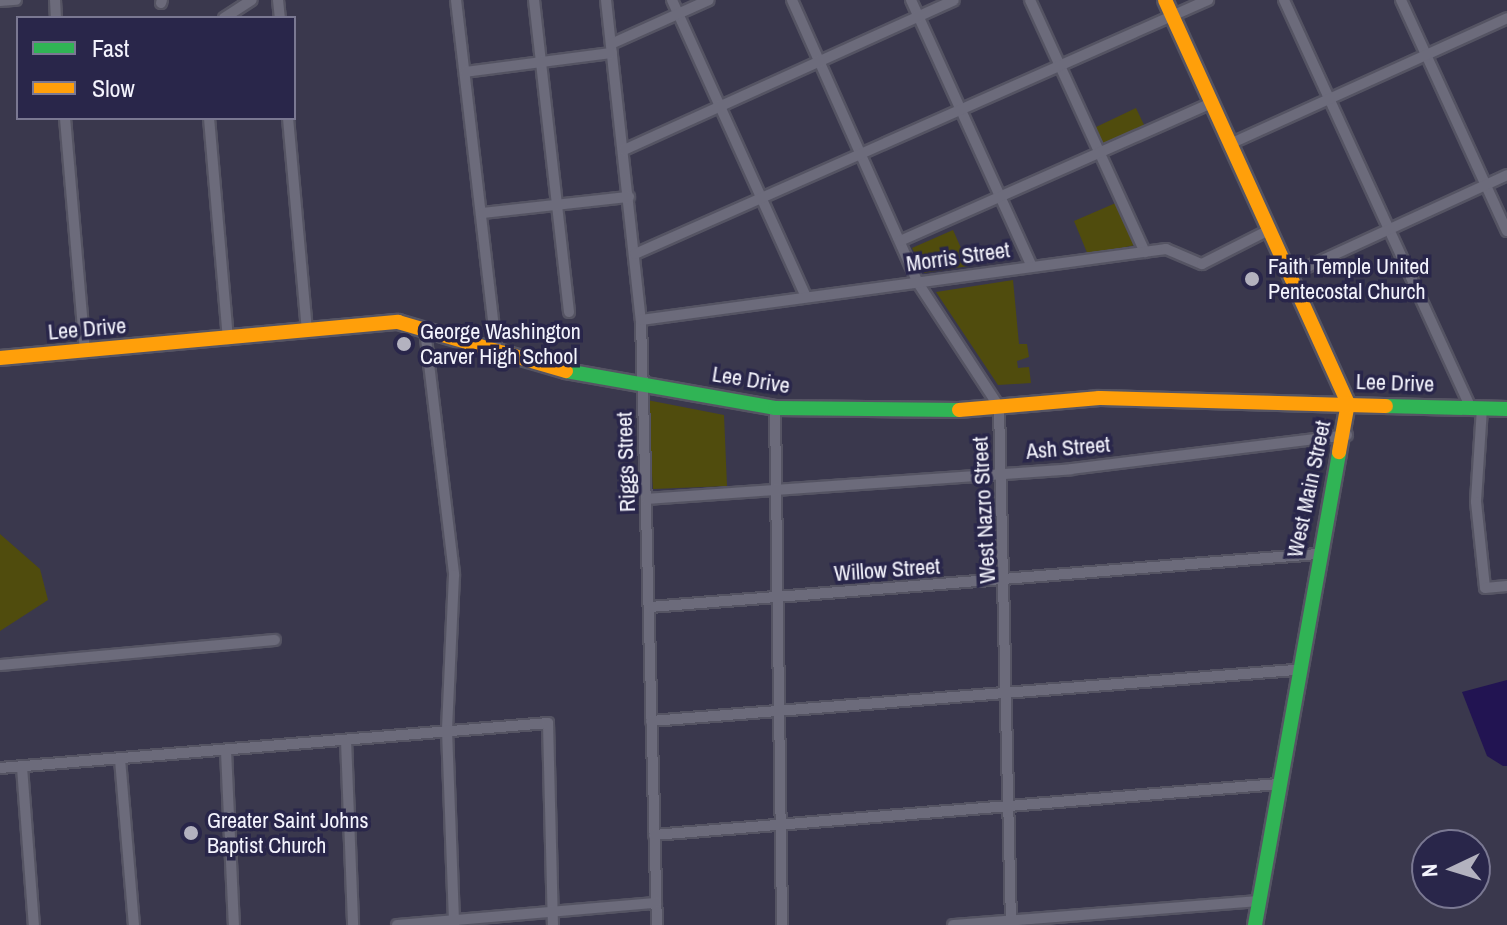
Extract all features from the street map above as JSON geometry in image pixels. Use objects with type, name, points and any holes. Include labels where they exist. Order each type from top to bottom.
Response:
[{"type":"main road","name":"West Main Street","points":[[1165,0],[1348,403],[1347,435],[1317,554],[1295,670],[1255,925]]},
{"type":"main road","name":"Lee Drive","points":[[0,358],[228,339],[373,322],[425,330],[497,359],[775,408],[876,414],[1099,398],[1507,409]]},
{"type":"street","points":[[0,1],[16,0]]},
{"type":"street","points":[[227,16],[252,0]]},
{"type":"street","points":[[456,0],[483,213],[497,359]]},
{"type":"street","points":[[534,0],[569,312]]},
{"type":"street","name":"Riggs Street","points":[[606,0],[641,320],[657,925]]},
{"type":"street","points":[[672,0],[806,297]]},
{"type":"street","points":[[465,72],[611,49],[709,0]]},
{"type":"street","name":"West Nazro Street","points":[[792,0],[918,283],[999,407],[1005,474],[1008,582],[1011,923]]},
{"type":"street","points":[[911,0],[1032,267]]},
{"type":"street","points":[[624,150],[954,0]]},
{"type":"street","points":[[1030,0],[1145,252]]},
{"type":"street","points":[[635,254],[1058,63],[1208,0]]},
{"type":"street","points":[[1284,0],[1476,408],[1476,502],[1485,588],[1507,586]]},
{"type":"street","points":[[1401,0],[1507,231]]},
{"type":"street","points":[[1232,143],[1507,18]]},
{"type":"street","points":[[900,241],[1002,199],[1212,103]]},
{"type":"street","points":[[209,120],[228,339]]},
{"type":"street","points":[[288,120],[307,331]]},
{"type":"street","points":[[65,122],[85,351]]},
{"type":"street","points":[[1292,274],[1507,175]]},
{"type":"street","points":[[483,213],[629,197]]},
{"type":"street","name":"Morris Street","points":[[641,320],[1166,249],[1202,264],[1271,229]]},
{"type":"street","points":[[425,330],[454,575],[447,730],[454,922]]},
{"type":"street","points":[[775,408],[772,489],[782,925]]},
{"type":"street","name":"Ash Street","points":[[647,499],[1005,474],[1347,435]]},
{"type":"street","name":"Willow Street","points":[[650,607],[1008,582],[1317,554]]},
{"type":"street","points":[[0,665],[275,640]]},
{"type":"street","points":[[651,721],[1009,696],[1295,670]]},
{"type":"street","points":[[0,768],[548,723],[553,925]]},
{"type":"street","points":[[346,740],[353,925]]},
{"type":"street","points":[[226,751],[234,925]]},
{"type":"street","points":[[120,759],[134,925]]},
{"type":"street","points":[[22,767],[34,925]]},
{"type":"street","points":[[654,835],[1278,784]]},
{"type":"street","points":[[953,925],[1011,923],[1260,901]]},
{"type":"street","points":[[397,925],[656,903]]},
{"type":"shaded area","points":[[1136,108],[1145,127],[1103,147],[1094,128]]},
{"type":"shaded area","points":[[1118,202],[1135,245],[1088,255],[1074,221]]},
{"type":"shaded area","points":[[953,230],[969,266],[924,273],[912,248]]},
{"type":"shaded area","points":[[1013,280],[1019,344],[1027,344],[1029,357],[1017,361],[1018,368],[1029,367],[1031,383],[998,385],[936,292]]},
{"type":"shaded area","points":[[647,400],[724,415],[727,486],[653,489]]},
{"type":"shaded area","points":[[0,534],[40,569],[48,600],[0,631]]},
{"type":"shaded area","points":[[1507,680],[1507,766],[1503,766],[1487,756],[1462,692]]},
{"type":"traffic: fast","points":[[566,371],[775,408],[959,410]]},
{"type":"traffic: fast","points":[[1386,406],[1507,409]]},
{"type":"traffic: fast","points":[[1255,925],[1339,452]]},
{"type":"traffic: slow","points":[[1165,0],[1348,403],[1339,452]]},
{"type":"traffic: slow","points":[[0,358],[398,322],[566,371]]},
{"type":"traffic: slow","points":[[959,410],[1099,398],[1386,406]]},
{"type":"place","name":"Faith Temple United Pentecostal Church","points":[[1252,279]]},
{"type":"place","name":"George Washington Carver High School","points":[[404,344]]},
{"type":"place","name":"Greater Saint Johns Baptist Church","points":[[191,833]]}]
